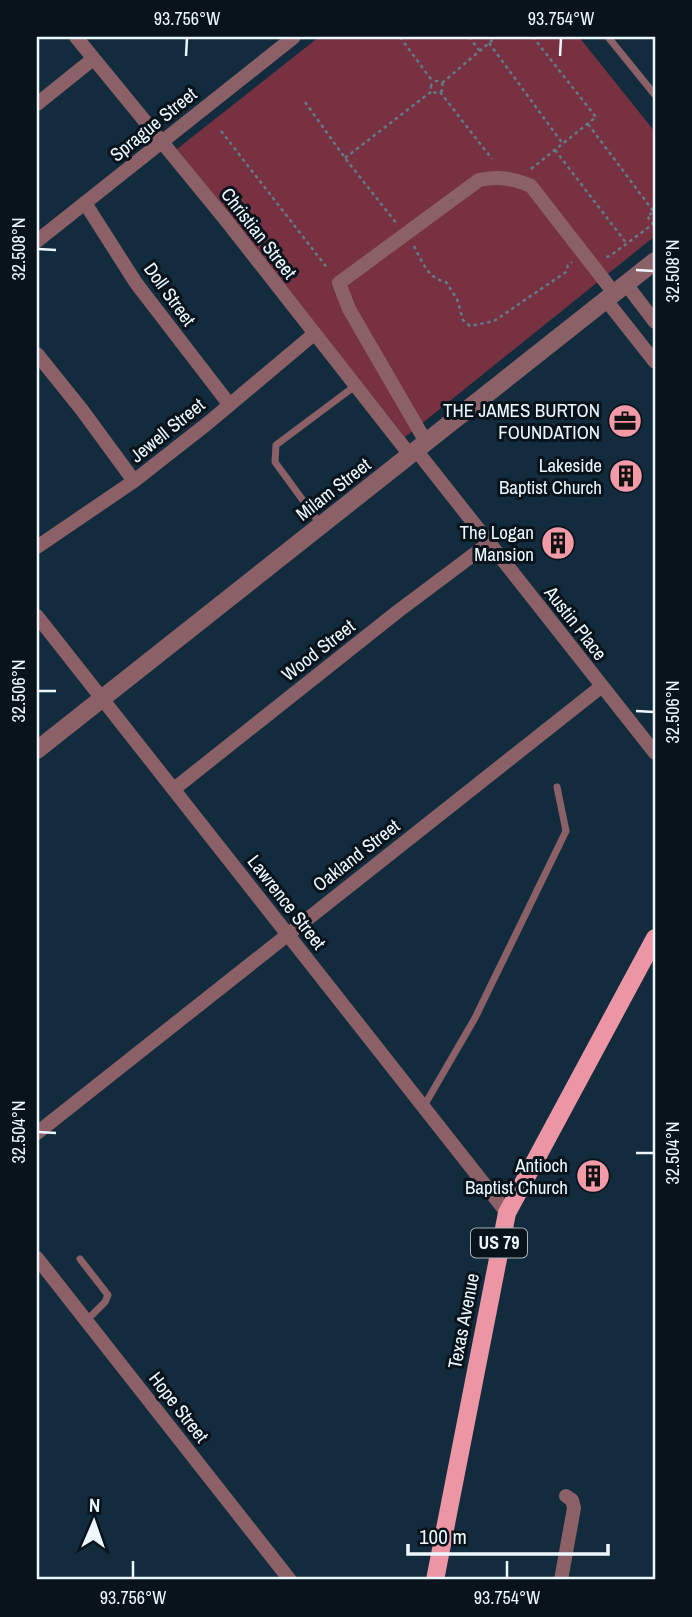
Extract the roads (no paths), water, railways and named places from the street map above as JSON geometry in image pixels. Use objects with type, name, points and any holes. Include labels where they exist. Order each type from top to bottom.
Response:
[{"type":"main road","name":"Texas Avenue","points":[[435,1580],[496,1256],[507,1213],[655,938]]},
{"type":"street","name":"Christian Street","points":[[76,37],[355,385],[417,449]]},
{"type":"street","name":"Sprague Street","points":[[37,241],[161,141],[273,43],[294,37]]},
{"type":"street","points":[[37,104],[93,59]]},
{"type":"street","points":[[417,449],[339,283],[479,180],[498,176],[531,186],[615,292],[655,362]]},
{"type":"street","name":"Doll Street","points":[[85,203],[136,284],[229,404]]},
{"type":"street","name":"Milam Street","points":[[37,750],[655,261]]},
{"type":"street","points":[[615,292],[655,322]]},
{"type":"street","name":"Jewell Street","points":[[37,547],[134,481],[314,334]]},
{"type":"street","points":[[37,354],[134,481]]},
{"type":"street","name":"Austin Place","points":[[417,449],[655,753]]},
{"type":"street","name":"Wood Street","points":[[174,789],[397,612],[489,543]]},
{"type":"street","name":"Lawrence Street","points":[[37,616],[507,1213]]},
{"type":"street","name":"Oakland Street","points":[[37,1133],[602,686]]},
{"type":"street","name":"Hope Street","points":[[37,1259],[284,1578]]},
{"type":"street","points":[[561,1580],[574,1508],[572,1500],[566,1496]]},
{"type":"lane","points":[[608,37],[655,94]]},
{"type":"lane","points":[[321,524],[275,462],[276,445],[355,385]]},
{"type":"lane","points":[[423,1107],[475,1018],[566,831],[557,787]]},
{"type":"lane","points":[[80,1259],[108,1295],[105,1302],[86,1321]]},
{"type":"place","name":"THE JAMES BURTON FOUNDATION","points":[[625,421]]},
{"type":"place","name":"Lakeside Baptist Church","points":[[626,476]]},
{"type":"place","name":"The Logan Mansion","points":[[558,543]]},
{"type":"place","name":"Antioch Baptist Church","points":[[593,1176]]}]
